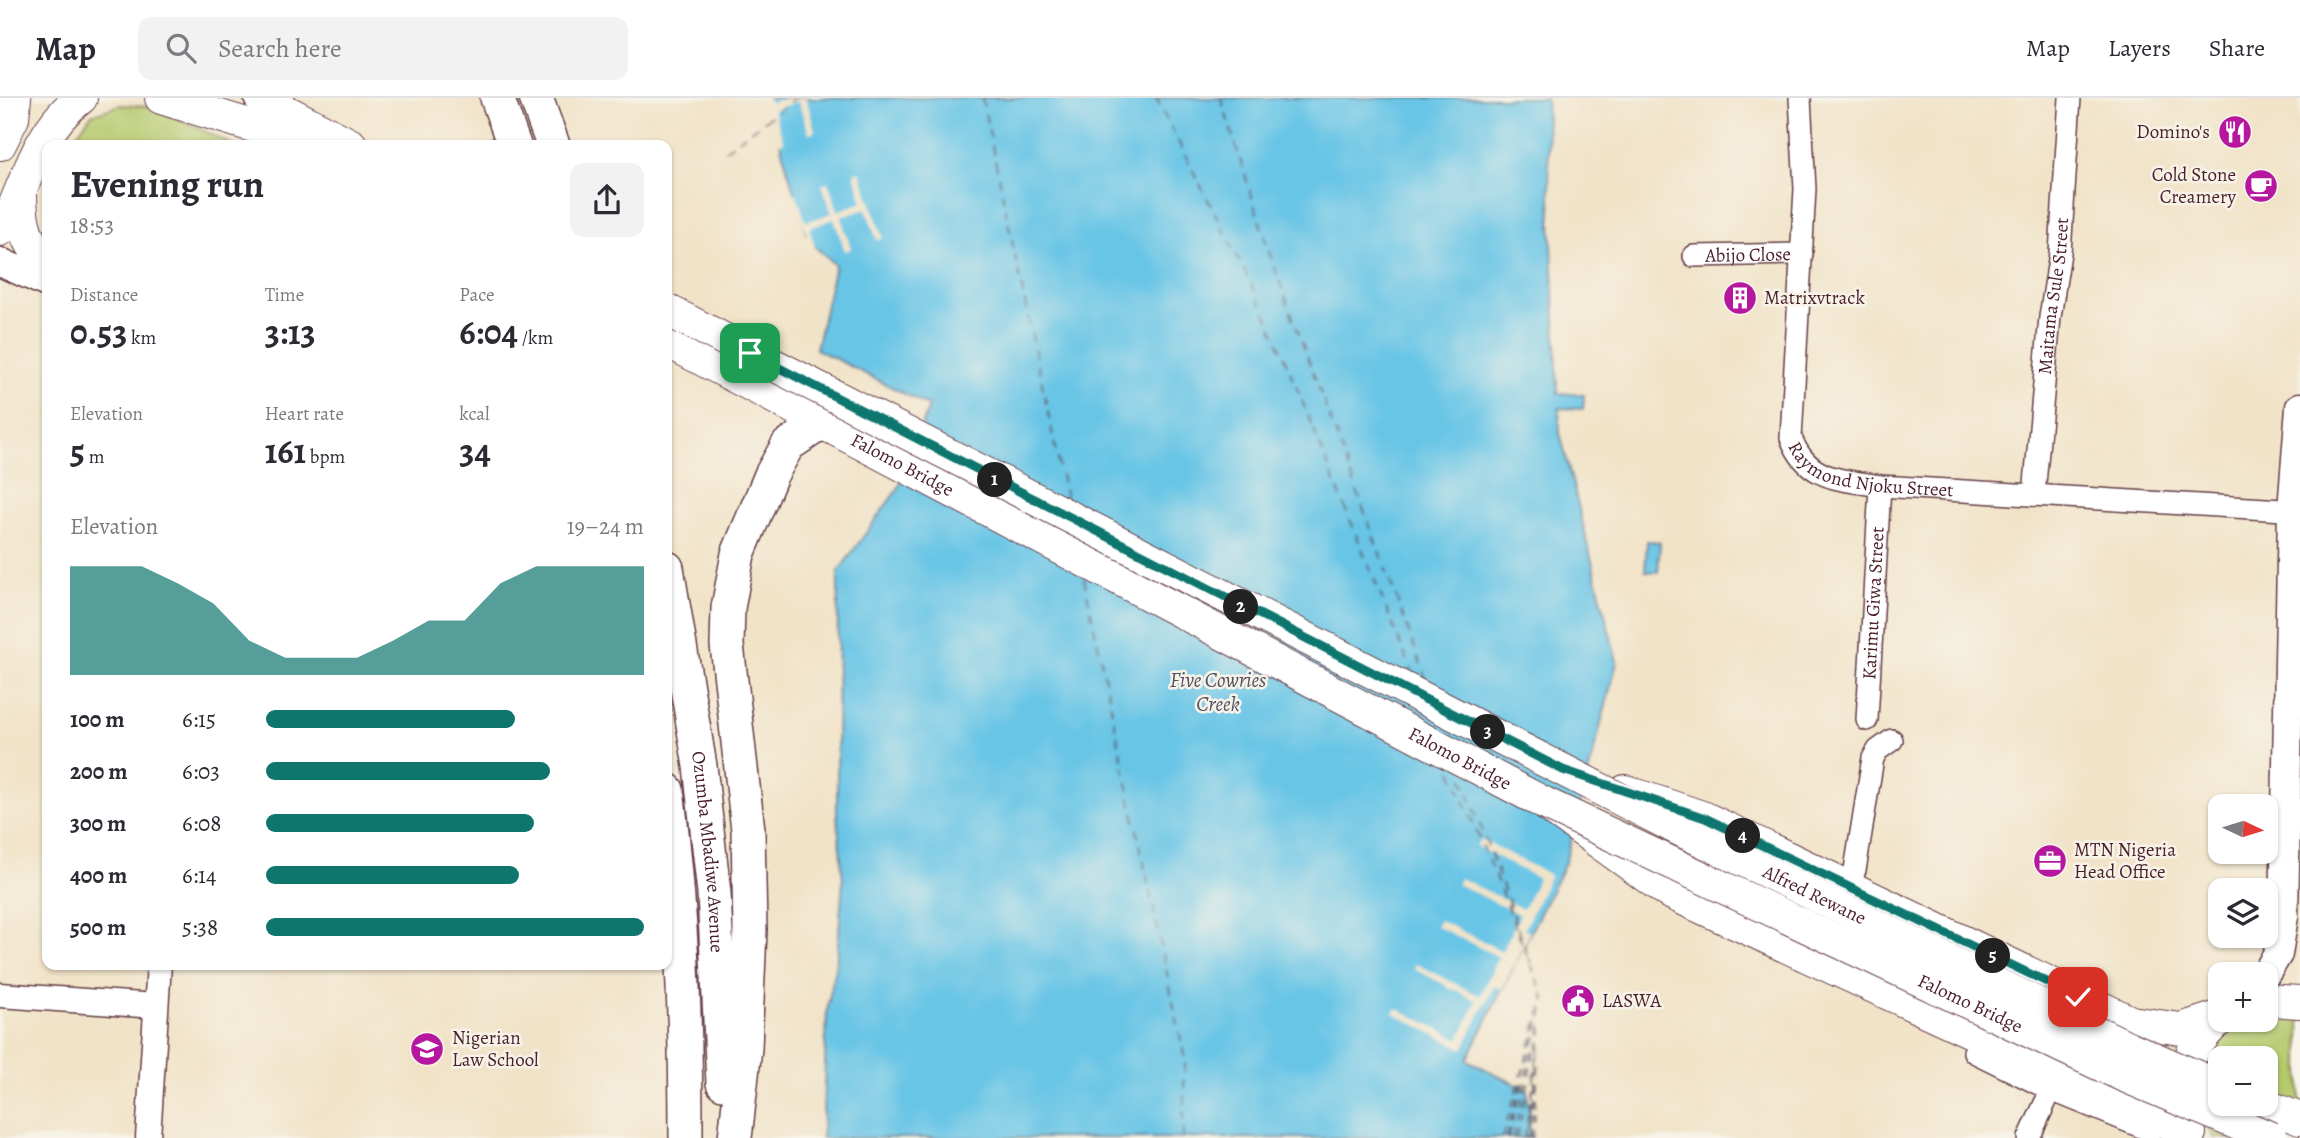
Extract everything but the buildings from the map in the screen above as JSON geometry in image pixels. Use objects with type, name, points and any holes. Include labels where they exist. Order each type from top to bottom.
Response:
[{"type":"highway","points":[[497,98],[512,140]]},
{"type":"highway","points":[[536,98],[551,140]]},
{"type":"highway","points":[[735,1138],[745,1048],[750,930],[748,830],[727,645],[733,574],[751,517],[788,444],[821,423]]},
{"type":"highway","name":"Ozumba Mbadiwe Avenue","points":[[672,598],[700,766],[714,893],[725,1138]]},
{"type":"highway","name":"Ozumba Mbadiwe Avenue","points":[[672,843],[682,950],[686,1138]]},
{"type":"main road","points":[[0,144],[13,118],[15,98]]},
{"type":"main road","points":[[45,140],[50,128],[66,108],[81,98]]},
{"type":"main road","points":[[162,98],[284,139]]},
{"type":"main road","points":[[207,98],[284,139]]},
{"type":"main road","points":[[262,98],[342,140]]},
{"type":"main road","points":[[0,230],[6,225],[42,146]]},
{"type":"main road","points":[[21,192],[25,233],[42,257]]},
{"type":"main road","points":[[0,262],[42,282]]},
{"type":"main road","name":"Alfred Rewane","points":[[672,313],[1563,770],[2118,1042],[2208,1081]]},
{"type":"main road","name":"Falomo Bridge","points":[[672,344],[1544,803],[2122,1075],[2271,1138]]},
{"type":"main road","points":[[2273,962],[2278,954],[2284,916],[2300,407]]},
{"type":"main road","points":[[1563,770],[1705,818],[2131,1022],[2181,1029],[2208,1021]]},
{"type":"main road","points":[[1544,803],[1668,892],[2101,1091],[2184,1136]]},
{"type":"main road","points":[[2278,1001],[2300,1002]]},
{"type":"main road","points":[[2184,1136],[2182,1082],[2189,1057],[2208,1029]]},
{"type":"main road","points":[[2278,1110],[2300,1119]]},
{"type":"street","name":"Raymond Njoku Street","points":[[1800,98],[1805,189],[1791,438],[1805,464],[1823,475],[1880,486],[2296,511]]},
{"type":"street","name":"Maitama Sule Street","points":[[2034,495],[2050,317],[2060,253],[2070,98]]},
{"type":"street","name":"Abijo Close","points":[[1694,256],[1802,254]]},
{"type":"street","name":"Karimu Giwa Street","points":[[1867,720],[1880,486]]},
{"type":"street","points":[[1855,870],[1873,758],[1892,740]]},
{"type":"street","points":[[2032,958],[2181,1029]]},
{"type":"street","points":[[148,1138],[159,970]]},
{"type":"street","points":[[0,995],[156,1006]]},
{"type":"street","points":[[1974,1052],[2051,1090],[2184,1136]]},
{"type":"street","points":[[2029,1138],[2051,1090]]},
{"type":"green space","points":[[120,105],[154,107],[223,140],[73,140],[91,115]]},
{"type":"green space","points":[[2278,1016],[2300,1020],[2300,1138],[2215,1138],[2207,1121],[2204,1102],[2203,1083],[2208,1062],[2208,1116],[2278,1116],[2278,1046],[2217,1046],[2231,1033],[2278,1032]]},
{"type":"water","name":"Five Cowries Creek","points":[[767,98],[1546,98],[1558,393],[1584,395],[1583,409],[1559,408],[1560,433],[1617,662],[1565,863],[1467,1060],[1527,1090],[1531,1138],[822,1138],[827,1011],[837,957],[843,880],[837,813],[838,572],[899,487],[929,406],[816,349],[835,265],[808,240]]},
{"type":"water","points":[[1647,541],[1660,542],[1658,572],[1645,571]]},
{"type":"pier","points":[[764,98],[768,98],[770,103],[786,98],[806,98],[815,131],[809,133],[798,101],[773,110],[784,142],[778,144]]},
{"type":"pier","points":[[860,171],[883,238],[877,240],[866,209],[841,217],[851,249],[845,251],[834,219],[809,228],[817,253],[807,243],[802,230],[807,237],[806,233],[791,194],[796,193],[806,222],[832,213],[822,184],[828,182],[838,211],[863,202],[854,173]]},
{"type":"pier","points":[[1480,839],[1550,875],[1524,929],[1530,933],[1502,989],[1494,986],[1463,1049],[1393,1013],[1396,1008],[1459,1039],[1477,1001],[1414,969],[1416,964],[1480,996],[1499,957],[1436,926],[1439,920],[1502,951],[1520,915],[1457,884],[1460,878],[1523,909],[1538,878],[1476,846]]},
{"type":"ferry route","points":[[725,150],[795,98]]},
{"type":"ferry route","points":[[982,98],[1066,498]]},
{"type":"ferry route","points":[[1156,98],[1268,317],[1413,675]]},
{"type":"ferry route","points":[[1221,98],[1272,261],[1428,684]]},
{"type":"ferry route","points":[[1084,578],[1185,1059],[1183,1138]]},
{"type":"ferry route","points":[[1452,771],[1545,999],[1526,1138]]},
{"type":"ferry route","points":[[1463,778],[1531,963]]},
{"type":"ferry route","points":[[1502,1138],[1542,1007]]},
{"type":"ferry route","points":[[1513,1138],[1541,1014]]},
{"type":"ferry route","points":[[1532,1046],[1537,1028]]},
{"type":"ferry route","points":[[1540,1051],[1542,1028]]},
{"type":"ferry route","points":[[1506,1138],[1532,1044]]},
{"type":"ferry route","points":[[1517,1138],[1536,1045]]},
{"type":"ferry route","points":[[1529,1138],[1539,1049]]},
{"type":"ferry route","points":[[1532,1138],[1539,1063]]},
{"type":"ferry route","points":[[1508,1138],[1524,1078]]},
{"type":"ferry route","points":[[1528,1138],[1532,1099]]},
{"type":"ferry route","points":[[1524,1138],[1530,1101]]},
{"type":"place","name":"Domino's","points":[[2235,132]]},
{"type":"place","name":"Cold Stone Creamery","points":[[2261,186]]},
{"type":"place","name":"Matrixvtrack","points":[[1740,298]]},
{"type":"place","name":"MTN Nigeria Head Office","points":[[2050,861]]},
{"type":"place","name":"LASWA","points":[[1578,1001]]},
{"type":"place","name":"Nigerian Law School","points":[[427,1049]]},
{"type":"route","points":[[750,353],[1563,770],[1705,818],[2078,997]]}]
